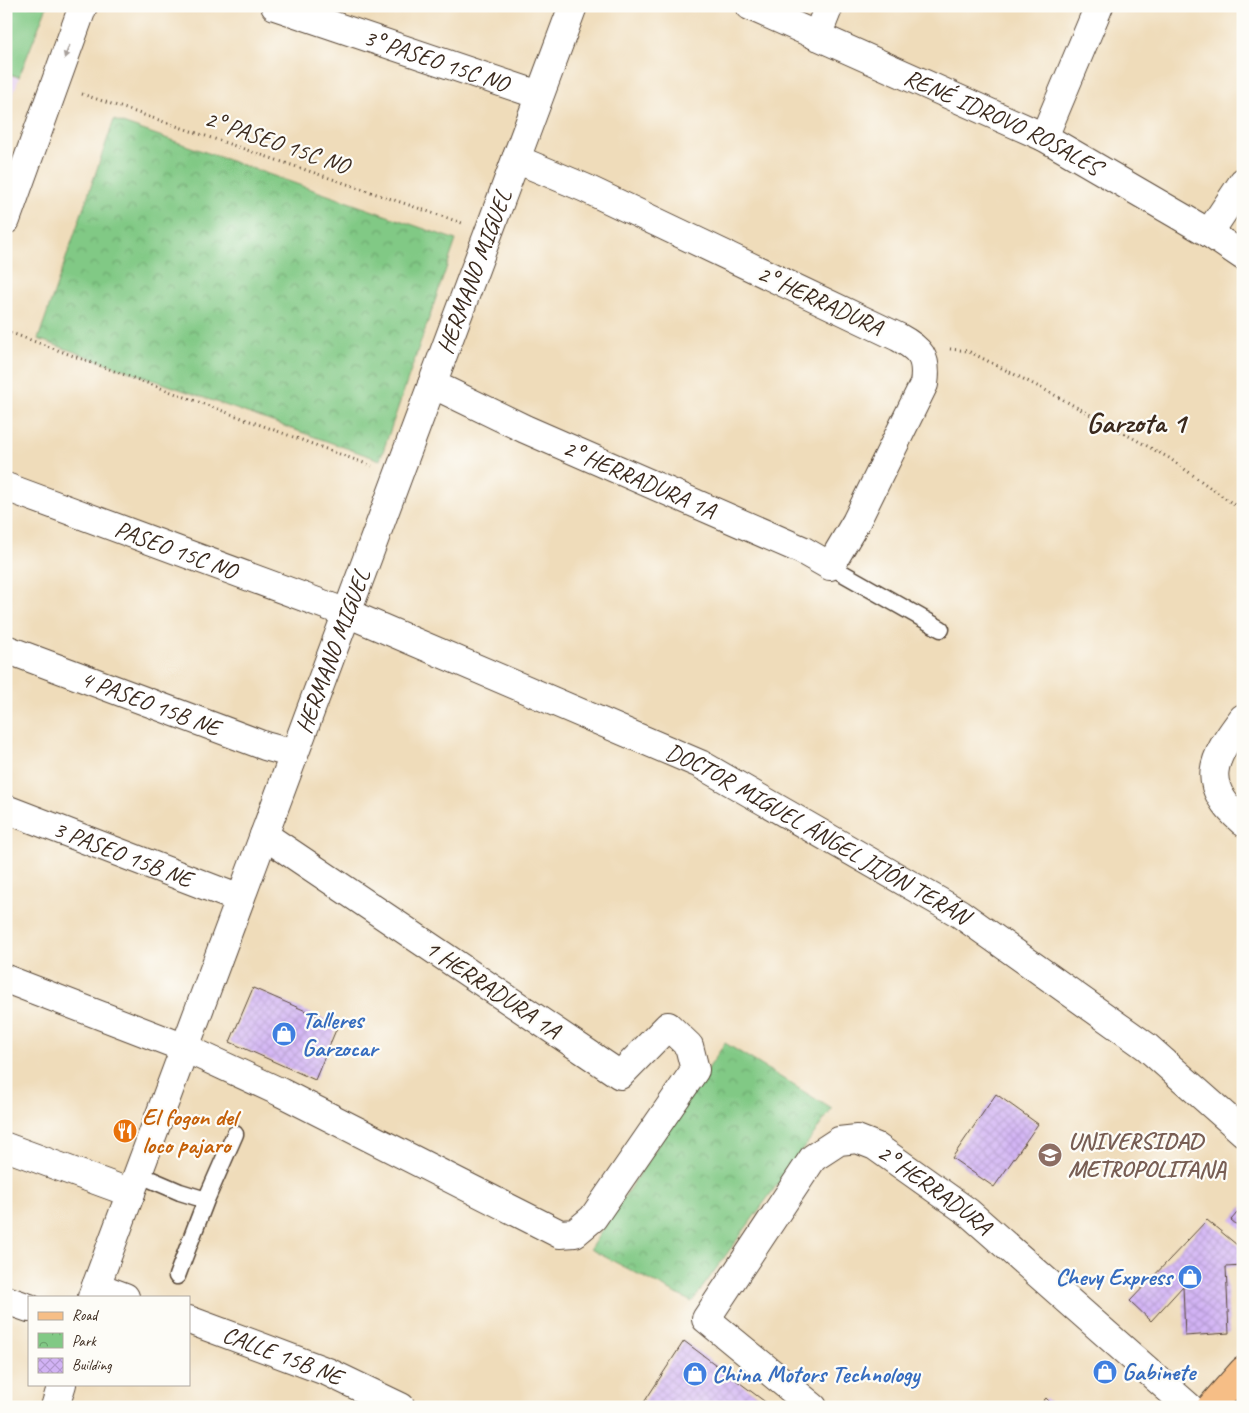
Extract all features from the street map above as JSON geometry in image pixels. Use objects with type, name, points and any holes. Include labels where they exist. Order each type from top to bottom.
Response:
[{"type":"main road","points":[[1211,1407],[1243,1371]]},
{"type":"street","points":[[6,220],[83,6]]},
{"type":"street","name":"3° PASEO 15C NO","points":[[275,6],[540,95]]},
{"type":"street","name":"HERMANO MIGUEL","points":[[94,1291],[573,6]]},
{"type":"street","name":"RENÉ IDROVO ROSALES","points":[[750,6],[1044,137],[1209,233],[1243,256]]},
{"type":"street","points":[[817,36],[829,6]]},
{"type":"street","points":[[1044,137],[1099,6]]},
{"type":"street","name":"2° HERRADURA","points":[[516,159],[594,193],[898,337],[910,343],[923,354]]},
{"type":"street","points":[[1209,233],[1243,182]]},
{"type":"street","points":[[834,558],[856,522],[924,384],[926,371],[923,354]]},
{"type":"street","name":"2° HERRADURA 1A","points":[[432,384],[526,429],[802,550],[834,558]]},
{"type":"street","name":"PASEO 15C NO","points":[[6,487],[347,613]]},
{"type":"street","name":"DOCTOR MIGUEL ÁNGEL JIJÓN TERÁN","points":[[347,613],[700,764],[959,913],[1147,1047],[1243,1132]]},
{"type":"street","name":"4 PASEO 15B NE","points":[[6,649],[265,746],[294,754]]},
{"type":"street","points":[[1243,718],[1225,742],[1217,758],[1214,778],[1220,795],[1230,811],[1243,822]]},
{"type":"street","name":"3 PASEO 15B NE","points":[[6,809],[240,899]]},
{"type":"street","name":"1 HERRADURA 1A","points":[[185,1048],[280,1092],[560,1234],[575,1233],[593,1218],[695,1070],[689,1046],[668,1026],[620,1075],[264,834]]},
{"type":"street","points":[[6,978],[185,1048]]},
{"type":"street","name":"2° HERRADURA","points":[[813,1407],[706,1319],[813,1158],[839,1141],[857,1139],[875,1146],[968,1212],[1189,1407]]},
{"type":"street","points":[[6,1147],[134,1184]]},
{"type":"street","points":[[94,1291],[120,1296]]},
{"type":"street","points":[[6,1300],[28,1308]]},
{"type":"street","name":"CALLE 15B NE","points":[[190,1320],[328,1372],[401,1407]]},
{"type":"street","points":[[55,1407],[61,1386]]},
{"type":"lane","points":[[834,558],[942,629]]},
{"type":"lane","points":[[177,1276],[206,1200],[235,1134]]},
{"type":"lane","points":[[134,1184],[180,1192],[206,1200]]},
{"type":"path","name":"2° PASEO 15C NO","points":[[55,85],[489,232]]},
{"type":"path","points":[[6,331],[398,476]]},
{"type":"path","points":[[923,354],[942,348],[968,351],[1049,392],[1169,458],[1243,511]]},
{"type":"shaded area","points":[[6,74],[19,78],[6,117]]},
{"type":"green space","points":[[6,6],[47,6],[19,77],[6,73]]},
{"type":"green space","points":[[114,120],[456,240],[380,460],[38,339]]},
{"type":"green space","points":[[725,1043],[832,1109],[692,1302],[590,1249]]},
{"type":"building","name":"Talleres Garzocar","points":[[253,988],[338,1025],[315,1080],[230,1042]]},
{"type":"building","points":[[996,1094],[1038,1124],[994,1187],[952,1158]]},
{"type":"building","points":[[1243,1206],[1243,1230],[1231,1220]]},
{"type":"building","name":"Chevy Express","points":[[1207,1220],[1243,1250],[1243,1266],[1226,1267],[1229,1333],[1185,1336],[1183,1286],[1151,1321],[1130,1301]]},
{"type":"building","name":"China Motors Technology","points":[[684,1341],[772,1407],[641,1407]]},
{"type":"building","points":[[1046,1398],[1055,1407],[1038,1407]]},
{"type":"place","name":"Talleres Garzocar","points":[[284,1034]]},
{"type":"place","name":"El fogon del loco pajaro","points":[[125,1131]]},
{"type":"place","name":"UNIVERSIDAD METROPOLITANA","points":[[1050,1155]]},
{"type":"place","name":"Chevy Express","points":[[1190,1277]]},
{"type":"place","name":"Gabinete","points":[[1105,1372]]},
{"type":"place","name":"China Motors Technology","points":[[695,1374]]},
{"type":"district","name":"Garzota 1","points":[[1136,422]]}]
